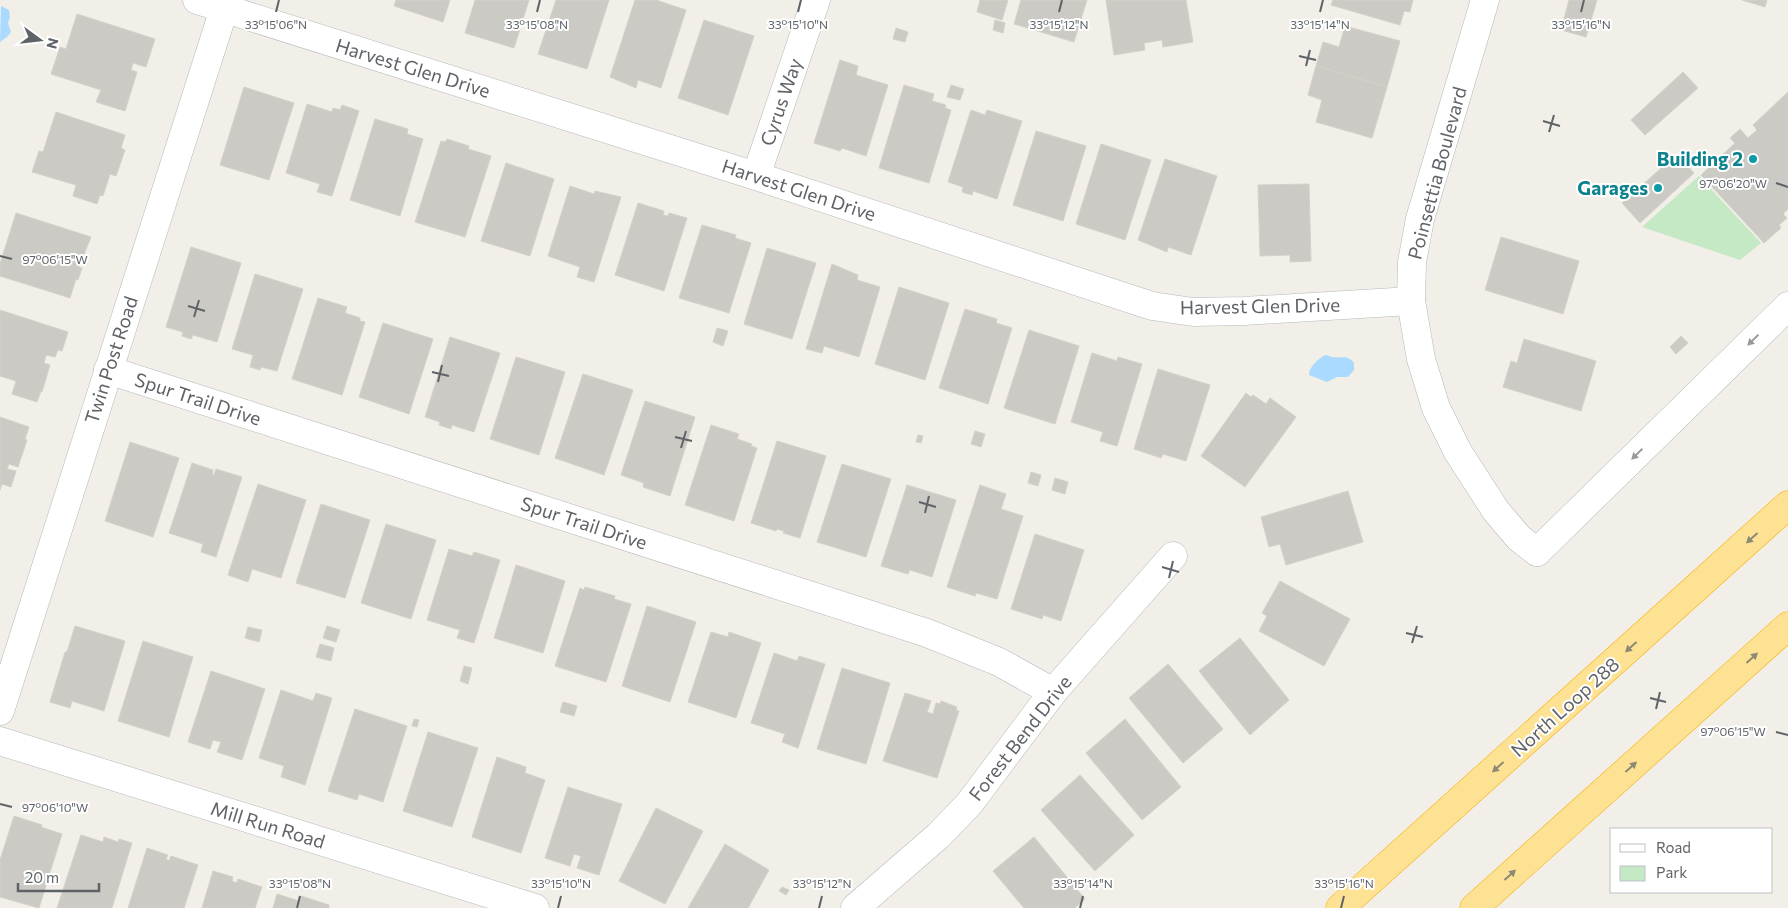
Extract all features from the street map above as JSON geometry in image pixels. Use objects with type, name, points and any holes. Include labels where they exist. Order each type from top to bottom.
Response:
[{"type":"highway","name":"North Loop 288","points":[[1340,908],[1788,505]]},
{"type":"highway","points":[[1474,908],[1788,626]]},
{"type":"street","name":"Harvest Glen Drive","points":[[197,0],[756,176],[1152,306],[1192,312],[1244,311],[1411,301]]},
{"type":"street","name":"Cyrus Way","points":[[756,176],[816,0]]},
{"type":"street","name":"Poinsettia Boulevard","points":[[1485,0],[1420,219],[1412,262],[1411,301],[1421,359],[1436,408],[1458,452],[1496,511],[1520,538],[1537,552],[1788,306]]},
{"type":"street","name":"Twin Post Road","points":[[0,711],[224,9]]},
{"type":"street","name":"Spur Trail Drive","points":[[108,370],[927,633],[999,662],[1053,692]]},
{"type":"street","name":"Forest Bend Drive","points":[[855,908],[938,836],[969,804],[1053,692],[1173,556]]},
{"type":"street","name":"Mill Run Road","points":[[0,741],[536,908]]},
{"type":"green space","points":[[1699,176],[1761,243],[1740,260],[1642,227]]},
{"type":"water","points":[[1,6],[9,10],[10,17],[8,23],[11,32],[0,42]]},
{"type":"water","points":[[1325,355],[1349,359],[1354,363],[1354,370],[1348,377],[1337,377],[1327,382],[1309,375],[1314,364]]},
{"type":"building","points":[[396,0],[450,0],[443,22],[394,6]]},
{"type":"building","points":[[475,0],[529,0],[514,48],[465,33]]},
{"type":"building","points":[[556,0],[609,0],[587,69],[538,54]]},
{"type":"building","points":[[635,0],[656,0],[686,10],[661,88],[638,80],[636,88],[610,77]]},
{"type":"building","points":[[980,0],[1008,0],[1002,20],[977,12]]},
{"type":"building","points":[[1021,0],[1087,0],[1074,42],[1014,24]]},
{"type":"building","points":[[1106,0],[1186,0],[1193,42],[1163,47],[1162,40],[1144,43],[1145,50],[1114,55]]},
{"type":"building","points":[[1333,0],[1413,0],[1410,12],[1404,11],[1400,25],[1331,5]]},
{"type":"building","points":[[1569,0],[1597,0],[1586,37],[1561,30]]},
{"type":"building","points":[[1742,0],[1767,0],[1765,7]]},
{"type":"building","points":[[77,14],[155,39],[146,67],[133,63],[131,70],[137,72],[125,111],[96,102],[101,90],[51,74],[60,47],[66,49]]},
{"type":"building","points":[[704,20],[754,36],[728,115],[678,98]]},
{"type":"building","points":[[995,20],[1005,23],[1003,33],[993,30]]},
{"type":"building","points":[[1345,26],[1400,41],[1387,87],[1316,66],[1323,42],[1339,47]]},
{"type":"building","points":[[896,28],[908,32],[905,42],[893,39]]},
{"type":"building","points":[[840,60],[858,66],[856,75],[888,85],[866,156],[842,148],[840,151],[814,143]]},
{"type":"building","points":[[1316,66],[1387,87],[1372,138],[1316,122],[1322,100],[1308,95]]},
{"type":"building","points":[[1683,72],[1698,88],[1645,135],[1631,120]]},
{"type":"building","points":[[904,85],[934,94],[932,101],[946,105],[945,108],[951,110],[929,183],[879,168]]},
{"type":"building","points":[[951,85],[964,89],[960,100],[947,97]]},
{"type":"building","points":[[244,87],[294,103],[269,180],[220,165]]},
{"type":"building","name":"Building 2","points":[[1788,92],[1788,209],[1783,214],[1787,218],[1779,225],[1781,228],[1764,243],[1701,175],[1735,143],[1730,138],[1740,129],[1748,138],[1757,130],[1753,125]]},
{"type":"building","points":[[307,104],[332,112],[333,108],[340,110],[342,105],[359,111],[332,196],[317,192],[320,184],[286,173]]},
{"type":"building","points":[[971,110],[985,115],[987,110],[1022,121],[997,199],[973,191],[972,195],[962,192],[963,187],[948,182]]},
{"type":"building","points":[[56,112],[125,135],[121,148],[125,150],[116,176],[110,174],[103,196],[100,195],[97,204],[73,196],[76,185],[32,172],[39,151],[43,152]]},
{"type":"building","points":[[375,119],[408,129],[407,134],[423,139],[400,216],[350,200]]},
{"type":"building","points":[[1036,131],[1086,146],[1063,221],[1013,205]]},
{"type":"building","points":[[447,139],[469,146],[468,149],[491,156],[465,237],[415,222],[441,141],[445,142]]},
{"type":"building","points":[[1101,144],[1151,160],[1125,240],[1076,224]]},
{"type":"building","name":"Garages","points":[[1677,154],[1694,173],[1640,223],[1622,203]]},
{"type":"building","points":[[1165,159],[1217,176],[1191,255],[1168,247],[1167,252],[1138,240]]},
{"type":"building","points":[[506,163],[554,179],[530,256],[481,241]]},
{"type":"building","points":[[1309,184],[1311,261],[1290,262],[1290,255],[1260,256],[1258,185]]},
{"type":"building","points":[[570,186],[594,194],[595,191],[621,197],[594,282],[577,277],[580,267],[548,256]]},
{"type":"building","points":[[638,203],[664,211],[663,215],[668,216],[669,213],[687,218],[664,291],[615,275]]},
{"type":"building","points":[[16,213],[91,237],[79,267],[82,268],[78,280],[76,279],[70,298],[0,276],[0,264]]},
{"type":"building","points":[[702,225],[736,235],[735,238],[751,243],[729,313],[679,298]]},
{"type":"building","points":[[1501,237],[1579,261],[1563,314],[1485,290]]},
{"type":"building","points":[[191,247],[241,263],[217,342],[193,335],[191,339],[182,336],[183,332],[166,327]]},
{"type":"building","points":[[767,248],[816,263],[792,339],[744,324]]},
{"type":"building","points":[[832,264],[858,275],[857,280],[880,287],[859,357],[824,346],[822,353],[806,349]]},
{"type":"building","points":[[255,274],[303,289],[277,371],[261,367],[260,370],[250,367],[253,355],[232,349]]},
{"type":"building","points":[[899,287],[949,303],[925,380],[875,364]]},
{"type":"building","points":[[318,298],[347,307],[345,313],[360,318],[360,321],[365,322],[342,395],[292,379]]},
{"type":"building","points":[[965,309],[997,319],[996,323],[1012,328],[988,404],[939,388]]},
{"type":"building","points":[[0,310],[68,332],[62,351],[58,350],[55,357],[46,355],[44,363],[50,365],[37,402],[12,394],[16,381],[0,376]]},
{"type":"building","points":[[383,323],[433,339],[409,414],[359,397]]},
{"type":"building","points":[[717,328],[728,331],[723,346],[713,342]]},
{"type":"building","points":[[1029,330],[1079,346],[1055,424],[1004,408]]},
{"type":"building","points":[[1681,336],[1688,343],[1676,354],[1670,347]]},
{"type":"building","points":[[450,337],[500,353],[474,432],[452,425],[451,429],[439,425],[440,422],[425,417]]},
{"type":"building","points":[[1524,339],[1596,361],[1581,411],[1503,387],[1511,361],[1517,363]]},
{"type":"building","points":[[1092,353],[1117,361],[1118,357],[1142,364],[1117,446],[1100,441],[1103,432],[1071,422]]},
{"type":"building","points":[[516,357],[565,372],[539,455],[490,439]]},
{"type":"building","points":[[1158,369],[1210,385],[1186,461],[1163,454],[1161,458],[1134,449]]},
{"type":"building","points":[[583,374],[633,390],[604,475],[555,458]]},
{"type":"building","points":[[1246,393],[1251,397],[1253,395],[1266,404],[1270,398],[1296,417],[1245,487],[1201,456]]},
{"type":"building","points":[[645,401],[695,417],[670,496],[643,487],[644,483],[621,475]]},
{"type":"building","points":[[0,417],[29,427],[25,439],[27,440],[18,467],[9,464],[7,469],[16,471],[11,487],[2,484],[0,490]]},
{"type":"building","points":[[711,425],[739,434],[737,439],[752,444],[751,446],[757,448],[734,521],[685,505]]},
{"type":"building","points":[[975,431],[985,434],[981,447],[971,444]]},
{"type":"building","points":[[918,435],[923,436],[921,443],[916,442]]},
{"type":"building","points":[[777,441],[826,456],[800,538],[783,533],[784,531],[777,529],[776,531],[751,523]]},
{"type":"building","points":[[130,442],[179,458],[153,537],[105,521]]},
{"type":"building","points":[[192,463],[213,470],[212,474],[214,475],[216,469],[242,477],[216,557],[201,552],[203,544],[169,533]]},
{"type":"building","points":[[842,464],[891,479],[866,557],[817,542]]},
{"type":"building","points":[[1031,472],[1041,475],[1038,486],[1028,483]]},
{"type":"building","points":[[1055,478],[1068,482],[1065,494],[1052,490]]},
{"type":"building","points":[[258,484],[306,500],[281,578],[252,569],[248,582],[228,575]]},
{"type":"building","points":[[907,485],[956,500],[932,577],[910,570],[908,574],[881,566]]},
{"type":"building","points":[[980,485],[1006,494],[1001,509],[1023,516],[997,599],[976,593],[975,596],[947,587]]},
{"type":"building","points":[[1348,491],[1363,542],[1286,565],[1280,544],[1269,547],[1261,517]]},
{"type":"building","points":[[321,504],[370,520],[345,598],[296,583]]},
{"type":"building","points":[[386,524],[436,540],[411,619],[361,603]]},
{"type":"building","points":[[1035,534],[1084,550],[1061,621],[1043,615],[1042,619],[1011,609]]},
{"type":"building","points":[[449,549],[472,556],[474,552],[500,560],[474,643],[457,638],[460,630],[427,620]]},
{"type":"building","points":[[516,565],[565,581],[543,653],[494,638]]},
{"type":"building","points":[[1280,581],[1350,619],[1324,666],[1259,631],[1267,616],[1262,613]]},
{"type":"building","points":[[585,587],[615,596],[614,599],[631,604],[606,682],[555,666],[580,588],[584,590]]},
{"type":"building","points":[[647,606],[696,622],[670,702],[622,686]]},
{"type":"building","points":[[75,626],[125,641],[104,711],[72,701],[70,708],[50,702]]},
{"type":"building","points":[[327,626],[340,630],[336,642],[323,638]]},
{"type":"building","points":[[248,627],[262,630],[259,642],[245,638]]},
{"type":"building","points":[[711,632],[728,637],[729,632],[761,643],[736,718],[688,702]]},
{"type":"building","points":[[1240,638],[1289,700],[1250,735],[1199,671]]},
{"type":"building","points":[[143,641],[193,657],[169,737],[118,721]]},
{"type":"building","points":[[320,644],[334,648],[331,661],[316,657]]},
{"type":"building","points":[[774,653],[797,661],[799,656],[825,664],[798,748],[782,742],[785,734],[751,723]]},
{"type":"building","points":[[1168,664],[1223,729],[1183,763],[1129,698]]},
{"type":"building","points":[[464,666],[472,668],[468,684],[460,681]]},
{"type":"building","points":[[842,668],[890,683],[866,764],[817,749]]},
{"type":"building","points":[[211,671],[265,689],[242,760],[217,752],[221,742],[213,740],[210,749],[188,742]]},
{"type":"building","points":[[281,690],[313,701],[316,693],[332,698],[305,785],[281,777],[284,766],[259,758]]},
{"type":"building","points":[[905,693],[931,701],[927,712],[933,714],[936,703],[940,704],[941,701],[957,707],[956,710],[959,711],[937,778],[883,761]]},
{"type":"building","points":[[563,702],[577,706],[574,716],[560,712]]},
{"type":"building","points":[[355,709],[407,726],[383,802],[359,794],[357,800],[328,791]]},
{"type":"building","points":[[414,719],[419,720],[417,727],[412,726]]},
{"type":"building","points":[[1125,719],[1181,787],[1142,820],[1086,753]]},
{"type":"building","points":[[428,732],[478,748],[452,827],[403,811]]},
{"type":"building","points":[[497,757],[526,767],[525,773],[545,780],[521,853],[472,837]]},
{"type":"building","points":[[1080,775],[1134,835],[1095,871],[1041,810]]},
{"type":"building","points":[[568,787],[622,804],[599,875],[577,868],[581,856],[574,854],[570,866],[545,858]]},
{"type":"building","points":[[656,808],[703,831],[665,904],[619,881]]},
{"type":"building","points":[[14,816],[62,834],[39,908],[0,897],[0,860]]},
{"type":"building","points":[[81,835],[103,842],[104,837],[118,842],[119,839],[132,843],[112,908],[57,908]]},
{"type":"building","points":[[1034,837],[1085,899],[1075,908],[1024,908],[993,871]]},
{"type":"building","points":[[725,844],[769,870],[748,908],[688,908]]},
{"type":"building","points":[[147,848],[168,855],[166,859],[169,861],[171,856],[198,865],[184,908],[128,908]]},
{"type":"building","points":[[213,871],[233,877],[232,881],[237,883],[238,879],[262,887],[255,908],[202,908]]},
{"type":"building","points":[[782,887],[789,890],[786,895],[779,891]]},
{"type":"building","points":[[277,894],[299,901],[301,896],[329,905],[329,908],[273,908]]},
{"type":"place","name":"Building 2","points":[[1753,159]]},
{"type":"place","name":"Garages","points":[[1658,188]]}]
